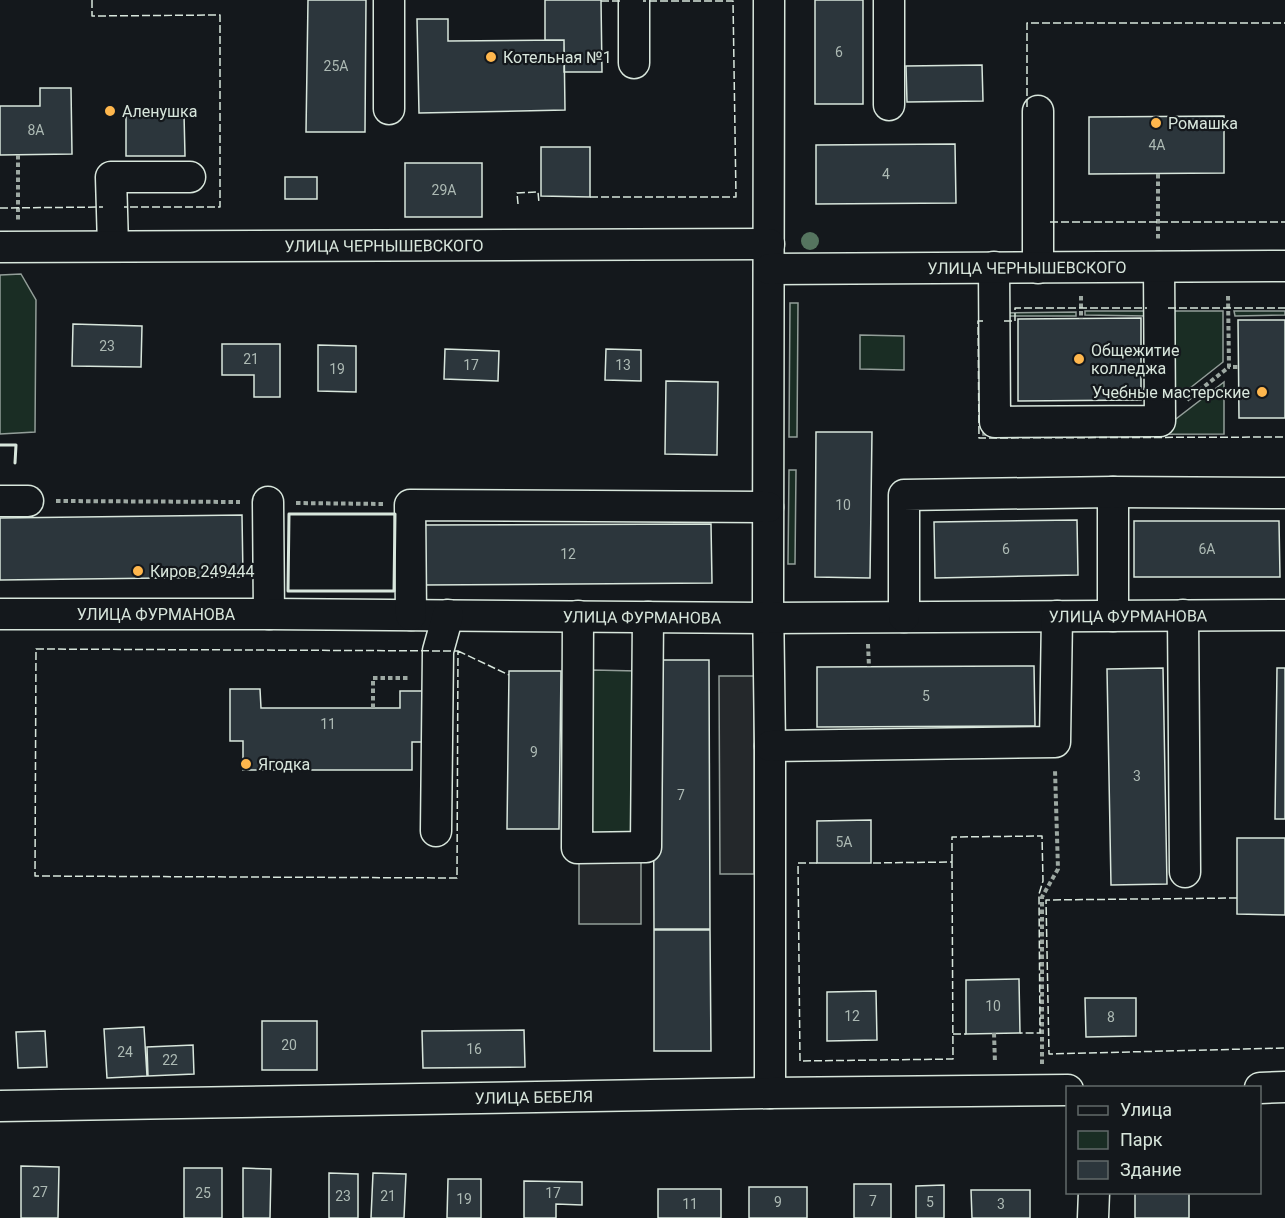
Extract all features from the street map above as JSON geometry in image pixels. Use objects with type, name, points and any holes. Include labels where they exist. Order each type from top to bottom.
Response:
[{"type":"street","points":[[388,109],[389,0]]},
{"type":"street","points":[[634,0],[634,63]]},
{"type":"street","points":[[769,0],[770,1093]]},
{"type":"street","points":[[889,0],[889,105]]},
{"type":"street","points":[[1038,111],[1038,268]]},
{"type":"street","points":[[113,246],[111,177],[190,177]]},
{"type":"street","name":"УЛИЦА ЧЕРНЫШЕВСКОГО","points":[[10,247],[113,246],[769,256],[1038,268],[1285,266]]},
{"type":"street","points":[[994,267],[996,422],[1160,421],[1159,267]]},
{"type":"street","points":[[1113,492],[1113,616]]},
{"type":"street","points":[[903,617],[904,495],[1113,492],[1285,493]]},
{"type":"street","points":[[268,502],[269,614]]},
{"type":"street","points":[[411,615],[410,505],[768,507]]},
{"type":"street","name":"УЛИЦА ФУРМАНОВА","points":[[0,614],[768,618],[1285,615]]},
{"type":"street","points":[[436,831],[438,651],[448,615]]},
{"type":"street","points":[[1183,615],[1185,872]]},
{"type":"street","points":[[578,616],[577,848],[646,847],[648,617]]},
{"type":"street","points":[[770,746],[1055,742],[1057,616]]},
{"type":"street","points":[[1261,1088],[1285,1087]]},
{"type":"street","name":"УЛИЦА БЕБЕЛЯ","points":[[0,1106],[1055,1090]]},
{"type":"street","points":[[1093,1218],[1094,1194]]},
{"type":"path","points":[[10,247],[18,155]]},
{"type":"path","points":[[1158,174],[1159,267]]},
{"type":"path","points":[[1081,296],[1081,319]]},
{"type":"path","points":[[1228,296],[1229,367]]},
{"type":"path","points":[[1160,421],[1229,367],[1238,367]]},
{"type":"path","points":[[14,501],[410,505]]},
{"type":"path","points":[[373,708],[373,678],[437,678]]},
{"type":"path","points":[[1055,742],[1058,869],[1042,897],[1055,1090]]},
{"type":"green space","points":[[21,274],[36,300],[35,432],[0,434],[0,275]]},
{"type":"green space","points":[[790,303],[798,303],[797,437],[789,437]]},
{"type":"green space","points":[[1085,311],[1151,311],[1152,416],[1005,417],[1004,313],[1076,312],[1076,316],[1008,316],[1009,412],[1147,411],[1146,316],[1085,315]]},
{"type":"green space","points":[[1165,311],[1223,311],[1223,362],[1166,407]]},
{"type":"green space","points":[[1234,311],[1285,311],[1285,315],[1235,316]]},
{"type":"green space","points":[[982,324],[991,425],[1168,425],[1224,382],[1224,434],[983,435]]},
{"type":"green space","points":[[860,335],[904,336],[904,370],[860,369]]},
{"type":"green space","points":[[789,470],[796,470],[795,564],[788,564]]},
{"type":"green space","points":[[593,670],[637,671],[636,840],[592,840]]},
{"type":"shaded area","points":[[719,676],[754,676],[754,874],[720,874]]},
{"type":"shaded area","points":[[579,857],[641,857],[641,924],[579,924]]},
{"type":"building","points":[[308,0],[366,0],[365,132],[306,132]]},
{"type":"building","points":[[545,0],[601,0],[602,72],[564,72],[564,40],[545,40]]},
{"type":"building","points":[[815,0],[863,0],[863,104],[815,104]]},
{"type":"building","name":"Котельная №1","points":[[417,19],[448,19],[448,41],[564,40],[565,110],[419,113]]},
{"type":"building","points":[[982,65],[983,101],[907,102],[906,66]]},
{"type":"building","points":[[40,88],[71,88],[72,154],[0,155],[0,106],[40,106]]},
{"type":"building","points":[[184,114],[185,156],[126,156],[126,115]]},
{"type":"building","points":[[1224,116],[1224,173],[1089,174],[1089,117]]},
{"type":"building","points":[[955,144],[956,203],[816,204],[816,145]]},
{"type":"building","points":[[541,147],[590,147],[590,197],[541,196]]},
{"type":"building","points":[[405,163],[482,163],[482,217],[405,217]]},
{"type":"building","points":[[285,177],[317,177],[317,199],[285,199]]},
{"type":"building","name":"Общежитие колледжа","points":[[1141,318],[1141,400],[1018,401],[1018,319]]},
{"type":"building","name":"Учебные мастерские","points":[[1238,320],[1285,320],[1285,418],[1239,418]]},
{"type":"building","points":[[73,324],[142,326],[141,367],[72,366]]},
{"type":"building","points":[[222,344],[280,344],[280,397],[254,397],[254,375],[222,375]]},
{"type":"building","points":[[318,345],[356,346],[356,392],[318,391]]},
{"type":"building","points":[[445,349],[499,351],[498,381],[444,379]]},
{"type":"building","points":[[606,349],[641,350],[641,381],[605,380]]},
{"type":"building","points":[[666,381],[718,382],[717,455],[665,454]]},
{"type":"building","points":[[816,432],[872,432],[870,578],[815,577]]},
{"type":"building","points":[[242,515],[243,577],[0,580],[0,518]]},
{"type":"building","points":[[1077,520],[1078,575],[935,578],[934,522]]},
{"type":"building","points":[[1134,521],[1279,521],[1280,577],[1134,577]]},
{"type":"building","points":[[711,524],[712,583],[424,585],[424,525]]},
{"type":"building","points":[[653,660],[709,660],[710,929],[654,929]]},
{"type":"building","points":[[1034,666],[1035,726],[817,727],[817,667]]},
{"type":"building","points":[[1163,668],[1167,884],[1111,885],[1107,669]]},
{"type":"building","points":[[1277,668],[1285,668],[1285,819],[1275,819]]},
{"type":"building","points":[[509,671],[561,671],[559,829],[507,829]]},
{"type":"building","points":[[230,689],[260,689],[261,708],[400,708],[400,691],[426,691],[426,742],[412,742],[412,770],[243,770],[243,741],[230,741]]},
{"type":"building","points":[[871,820],[871,863],[817,863],[817,821]]},
{"type":"building","points":[[1237,838],[1285,838],[1285,915],[1237,914]]},
{"type":"building","points":[[654,930],[710,930],[711,1051],[654,1051]]},
{"type":"building","points":[[1019,979],[1020,1033],[966,1034],[966,980]]},
{"type":"building","points":[[876,991],[877,1040],[827,1041],[827,992]]},
{"type":"building","points":[[1085,998],[1136,998],[1136,1036],[1086,1037]]},
{"type":"building","points":[[262,1021],[317,1021],[317,1070],[262,1070]]},
{"type":"building","points":[[144,1027],[147,1076],[107,1078],[104,1029]]},
{"type":"building","points":[[524,1030],[525,1067],[423,1068],[422,1031]]},
{"type":"building","points":[[45,1031],[47,1067],[18,1068],[16,1032]]},
{"type":"building","points":[[193,1045],[194,1074],[148,1076],[147,1047]]},
{"type":"building","points":[[21,1166],[59,1167],[58,1218],[21,1218]]},
{"type":"building","points":[[184,1168],[222,1168],[222,1218],[184,1218]]},
{"type":"building","points":[[243,1168],[271,1169],[270,1218],[243,1218]]},
{"type":"building","points":[[329,1173],[358,1174],[358,1218],[329,1218]]},
{"type":"building","points":[[373,1173],[406,1174],[404,1218],[371,1218]]},
{"type":"building","points":[[448,1179],[481,1179],[481,1218],[447,1218]]},
{"type":"building","points":[[524,1181],[582,1182],[582,1205],[556,1204],[556,1218],[524,1218]]},
{"type":"building","points":[[854,1184],[891,1184],[891,1218],[854,1218]]},
{"type":"building","points":[[944,1185],[944,1218],[916,1218],[916,1186]]},
{"type":"building","points":[[749,1187],[807,1187],[807,1218],[749,1218]]},
{"type":"building","points":[[658,1189],[721,1189],[721,1218],[658,1218]]},
{"type":"building","points":[[971,1190],[1030,1190],[1030,1218],[972,1218]]},
{"type":"building","points":[[1135,1194],[1189,1194],[1189,1218],[1135,1218]]},
{"type":"fence","points":[[92,0],[92,16],[220,15],[220,207],[124,207]]},
{"type":"fence","points":[[601,1],[622,1]]},
{"type":"fence","points":[[590,197],[736,197],[733,1],[643,1]]},
{"type":"fence","points":[[1027,107],[1027,23],[1285,23]]},
{"type":"fence","points":[[518,204],[517,193],[538,192],[539,203]]},
{"type":"fence","points":[[0,208],[103,207]]},
{"type":"fence","points":[[1050,222],[1285,222]]},
{"type":"fence","points":[[1004,321],[1015,321],[1015,308],[1147,308]]},
{"type":"fence","points":[[1168,308],[1285,308]]},
{"type":"fence","points":[[983,321],[978,321],[979,438],[1285,437]]},
{"type":"fence","points":[[36,649],[458,651],[457,878],[35,876],[36,649]]},
{"type":"fence","points":[[458,651],[509,675]]},
{"type":"fence","points":[[952,862],[952,837],[1042,836],[1043,881],[1039,894],[1040,1033],[1020,1033]]},
{"type":"fence","points":[[817,863],[798,863],[800,1061],[953,1059],[952,862],[871,863]]},
{"type":"fence","points":[[1237,898],[1046,900],[1049,1054],[1285,1048]]},
{"type":"fence","points":[[953,1034],[966,1034]]},
{"type":"wall","points":[[0,445],[16,445],[15,463]]},
{"type":"wall","points":[[289,514],[395,514],[394,591],[288,591],[289,514]]},
{"type":"place","name":"Котельная №1","points":[[491,57]]},
{"type":"place","name":"Аленушка","points":[[110,111]]},
{"type":"place","name":"Ромашка","points":[[1156,123]]},
{"type":"place","name":"Общежитие колледжа","points":[[1079,359]]},
{"type":"place","name":"Учебные мастерские","points":[[1262,392]]},
{"type":"place","name":"Киров 249444","points":[[138,571]]},
{"type":"place","name":"Ягодка","points":[[246,764]]}]
